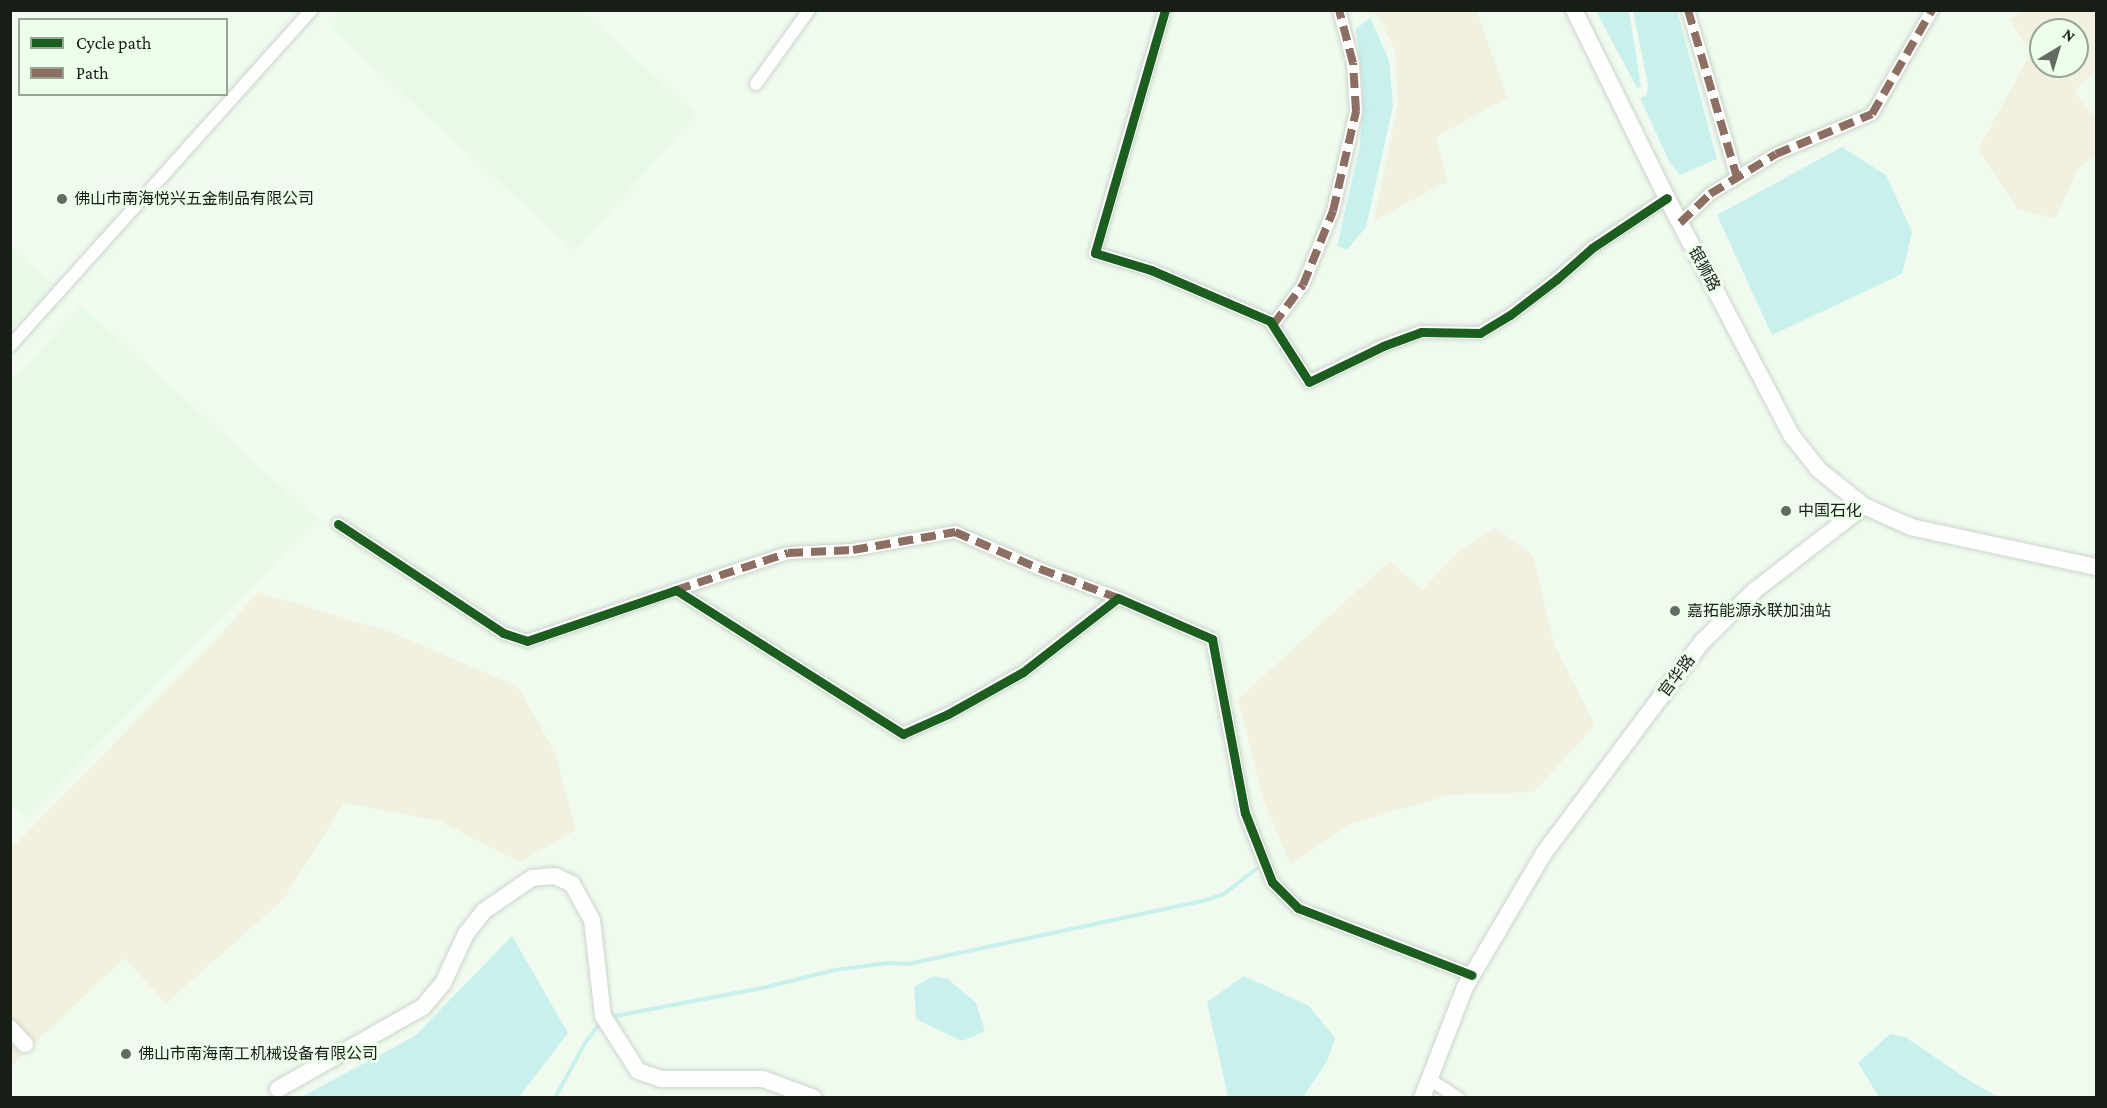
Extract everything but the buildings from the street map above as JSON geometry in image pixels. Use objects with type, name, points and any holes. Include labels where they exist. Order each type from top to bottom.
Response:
[{"type":"main road","name":"银狮路","points":[[1574,10],[1667,198],[1792,436],[1819,470],[1864,506]]},
{"type":"main road","points":[[1864,506],[1911,528],[2097,567]]},
{"type":"main road","name":"官华路","points":[[1422,1098],[1472,975],[1544,853],[1702,642],[1754,591],[1864,506]]},
{"type":"main road","points":[[279,1089],[423,1007],[443,983],[466,934],[484,911],[532,878],[555,876],[572,884],[592,920],[605,1019],[638,1071],[661,1079],[763,1079],[814,1098]]},
{"type":"main road","points":[[10,1028],[25,1044]]},
{"type":"street","points":[[10,346],[312,10]]},
{"type":"street","points":[[756,84],[809,10]]},
{"type":"street","points":[[1165,10],[1095,253],[1151,270],[1270,321],[1309,382],[1383,346],[1421,332],[1480,333],[1510,315],[1557,279],[1592,248],[1667,198]]},
{"type":"street","points":[[1273,325],[1303,285],[1333,211],[1356,111],[1353,63],[1339,10]]},
{"type":"street","points":[[1688,10],[1737,178]]},
{"type":"street","points":[[1680,223],[1710,194],[1776,154],[1872,114],[1932,10]]},
{"type":"street","points":[[338,524],[503,633],[527,641],[788,553],[853,550],[956,532],[1212,639],[1245,813],[1272,882],[1298,908],[1472,975]]},
{"type":"street","points":[[676,590],[903,734],[948,714],[1023,672],[1118,598]]},
{"type":"street","points":[[1429,1079],[1458,1098]]},
{"type":"shaded area","points":[[2094,10],[2096,13],[2096,70],[2089,77],[2089,18],[2029,18],[2029,50],[2010,20],[2023,11]]},
{"type":"shaded area","points":[[344,11],[582,11],[696,114],[575,251],[330,27]]},
{"type":"shaded area","points":[[1361,11],[1477,11],[1507,98],[1436,137],[1447,181],[1374,221],[1398,105],[1395,51],[1379,16]]},
{"type":"shaded area","points":[[2029,57],[2029,78],[2088,78],[2074,92],[2096,118],[2096,156],[2078,169],[2055,219],[2018,209],[1978,150]]},
{"type":"shaded area","points":[[11,248],[52,284],[11,329]]},
{"type":"shaded area","points":[[81,306],[317,519],[26,818],[10,802],[11,383]]},
{"type":"shaded area","points":[[1496,528],[1533,556],[1554,644],[1595,725],[1534,792],[1450,795],[1353,823],[1290,864],[1264,802],[1238,699],[1390,561],[1422,590],[1457,553]]},
{"type":"shaded area","points":[[257,592],[391,632],[518,687],[555,753],[576,830],[520,862],[440,821],[344,803],[283,900],[166,1003],[124,958],[11,1066],[11,849],[225,630]]},
{"type":"water","points":[[1596,11],[1629,11],[1641,87],[1637,88]]},
{"type":"water","points":[[1633,11],[1677,11],[1717,159],[1680,175],[1670,163],[1640,98],[1647,95],[1648,84]]},
{"type":"water","points":[[1370,18],[1389,60],[1393,106],[1366,227],[1347,250],[1337,246],[1360,146],[1363,91],[1356,29]]},
{"type":"water","points":[[1842,147],[1886,175],[1912,232],[1902,274],[1772,335],[1717,215]]},
{"type":"water","points":[[512,936],[568,1033],[519,1097],[301,1097],[415,1036]]},
{"type":"water","points":[[934,976],[948,979],[976,1003],[985,1031],[962,1041],[916,1019],[914,987]]},
{"type":"water","points":[[1244,976],[1309,1006],[1335,1038],[1327,1061],[1303,1097],[1228,1097],[1207,1002]]},
{"type":"water","points":[[1890,1034],[1905,1037],[1973,1083],[1999,1097],[1879,1097],[1858,1063]]},
{"type":"waterway","points":[[610,1017],[767,987],[835,970],[888,963],[908,964],[1203,901],[1224,894],[1256,869]]},
{"type":"waterway","points":[[555,1098],[585,1043],[601,1022]]},
{"type":"marked path","points":[[1273,325],[1303,285],[1333,211],[1356,111],[1353,63],[1339,10]]},
{"type":"marked path","points":[[1688,10],[1737,178]]},
{"type":"marked path","points":[[1680,223],[1710,194],[1776,154],[1872,114],[1932,10]]},
{"type":"marked path","points":[[676,590],[788,553],[853,550],[955,532],[1040,569],[1118,598]]},
{"type":"cycle path","points":[[1165,10],[1095,253],[1151,270],[1270,321],[1309,382],[1383,346],[1421,332],[1480,333],[1510,315],[1557,279],[1592,248],[1667,198]]},
{"type":"cycle path","points":[[338,524],[503,633],[527,641],[676,590],[903,734],[948,714],[1023,672],[1118,598],[1212,639],[1245,813],[1272,882],[1298,908],[1472,975]]},
{"type":"place","name":"佛山市南海悦兴五金制品有限公司","points":[[62,199]]},
{"type":"place","name":"中国石化","points":[[1786,511]]},
{"type":"place","name":"嘉拓能源永联加油站","points":[[1675,611]]},
{"type":"place","name":"佛山市南海南工机械设备有限公司","points":[[126,1054]]}]
